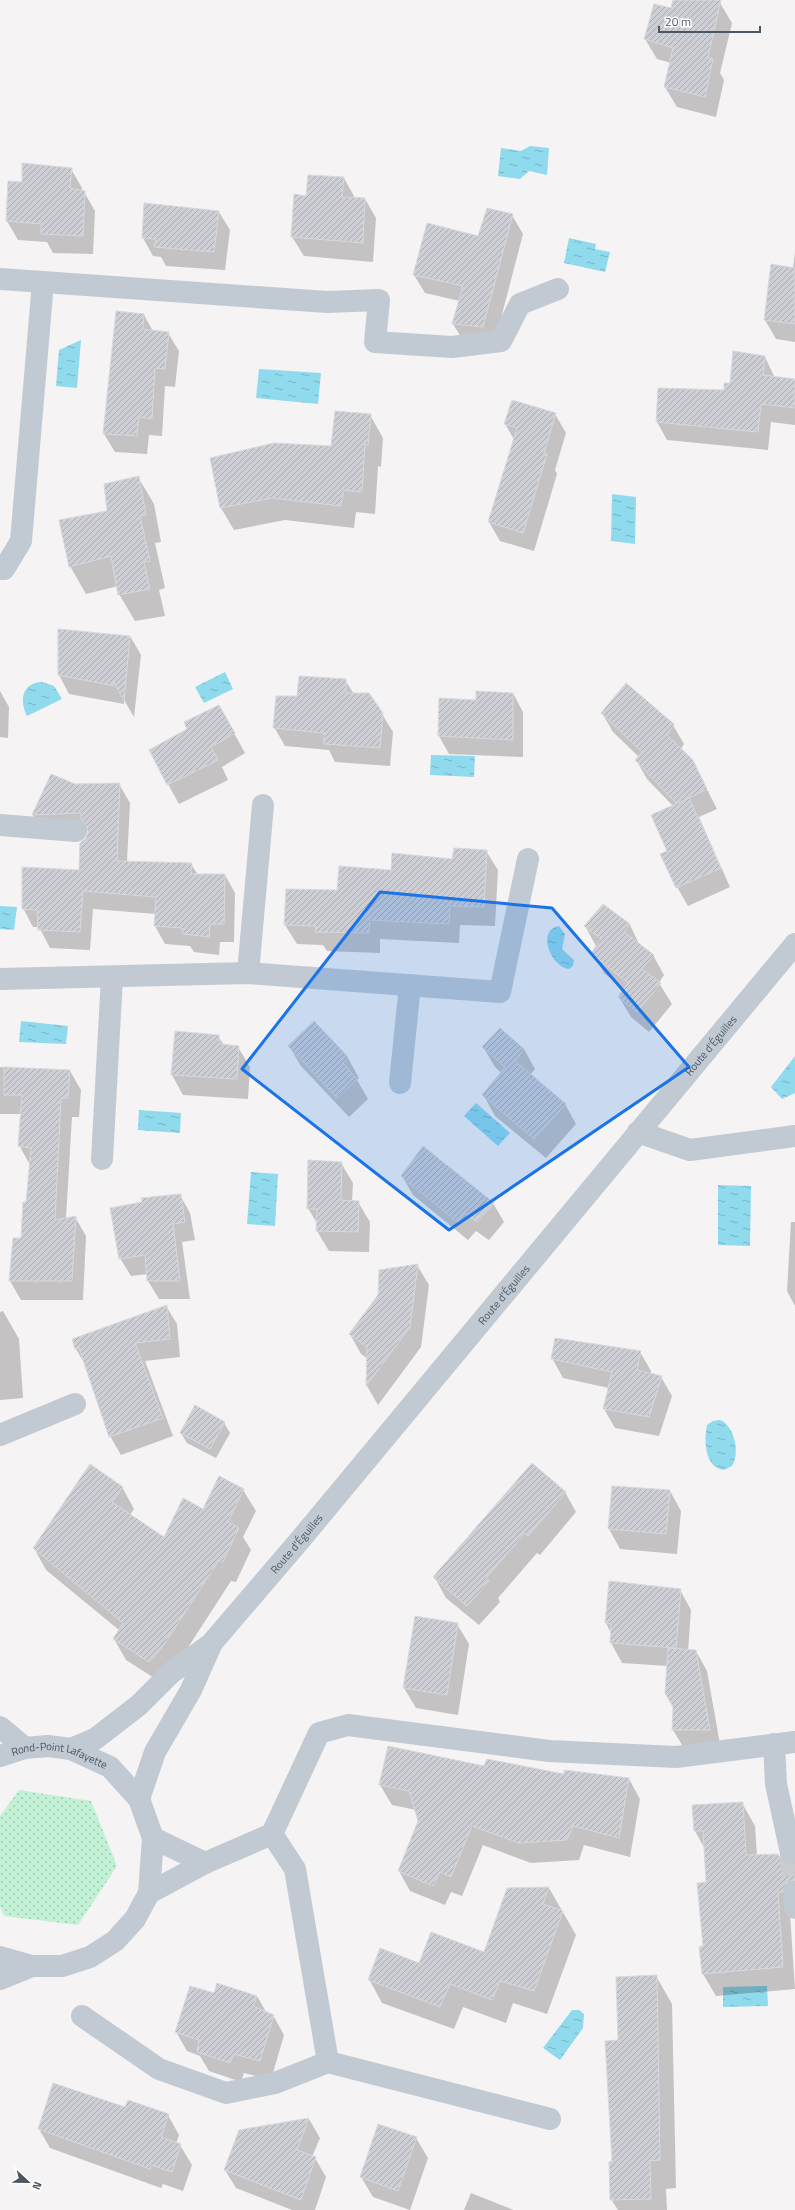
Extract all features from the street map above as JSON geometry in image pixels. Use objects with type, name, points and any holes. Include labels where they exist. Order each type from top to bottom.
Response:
[{"type":"street","points":[[0,280],[327,302],[379,300],[375,342],[452,347],[501,341],[520,304],[558,289]]},
{"type":"street","points":[[0,569],[4,569],[22,541],[43,282]]},
{"type":"street","points":[[248,973],[263,805]]},
{"type":"street","points":[[0,825],[6,824],[76,831]]},
{"type":"street","points":[[0,979],[248,973],[500,992],[528,859]]},
{"type":"street","name":"Route d'Éguilles","points":[[71,1749],[95,1739],[139,1705],[170,1673],[211,1644],[300,1540],[795,944]]},
{"type":"street","points":[[102,1159],[112,977]]},
{"type":"street","points":[[400,1083],[410,985]]},
{"type":"street","points":[[638,1132],[690,1150],[795,1136]]},
{"type":"street","points":[[0,1435],[74,1404]]},
{"type":"street","name":"Route d'Éguilles","points":[[139,1799],[155,1752],[174,1716],[191,1690],[211,1644]]},
{"type":"street","points":[[149,1893],[205,1863],[272,1834],[319,1733],[348,1725],[549,1751],[676,1757],[795,1742]]},
{"type":"street","points":[[0,1727],[25,1748]]},
{"type":"street","points":[[774,1744],[776,1784],[791,1853]]},
{"type":"street","name":"Rond-Point Lafayette","points":[[0,1756],[25,1748],[48,1746],[71,1749],[110,1767],[139,1799],[153,1838],[149,1893],[135,1919],[115,1941],[90,1957],[62,1966],[32,1966],[0,1957]]},
{"type":"street","points":[[272,1834],[294,1869],[328,2062]]},
{"type":"street","points":[[153,1838],[205,1863]]},
{"type":"street","points":[[0,1979],[32,1966]]},
{"type":"street","points":[[82,2016],[159,2069],[226,2093],[275,2083],[328,2062],[550,2119]]},
{"type":"highlighted area","points":[[380,892],[552,908],[689,1067],[449,1230],[242,1069]]},
{"type":"green space","points":[[19,1790],[91,1801],[117,1866],[78,1925],[4,1916],[0,1906],[0,1816]]},
{"type":"water","points":[[530,146],[549,148],[547,175],[529,171],[520,179],[498,176],[501,148],[521,151]]},
{"type":"water","points":[[569,238],[596,244],[595,249],[610,252],[605,272],[564,263]]},
{"type":"water","points":[[81,340],[77,388],[56,386],[59,350]]},
{"type":"water","points":[[259,369],[321,373],[318,404],[256,398]]},
{"type":"water","points":[[612,494],[636,497],[635,544],[611,541]]},
{"type":"water","points":[[225,672],[233,689],[204,703],[195,687]]},
{"type":"water","points":[[42,682],[54,686],[62,699],[27,716],[23,704],[24,693],[30,685]]},
{"type":"water","points":[[431,755],[475,756],[474,777],[430,775]]},
{"type":"water","points":[[0,906],[17,907],[14,930],[0,929]]},
{"type":"water","points":[[559,926],[565,934],[562,949],[574,960],[573,966],[569,969],[562,967],[552,956],[547,941],[548,934],[552,929]]},
{"type":"water","points":[[21,1021],[68,1026],[66,1044],[19,1042]]},
{"type":"water","points":[[795,1056],[795,1093],[782,1099],[771,1087]]},
{"type":"water","points":[[476,1103],[510,1133],[498,1146],[464,1116]]},
{"type":"water","points":[[139,1110],[181,1113],[180,1133],[138,1130]]},
{"type":"water","points":[[251,1172],[278,1174],[275,1226],[247,1224]]},
{"type":"water","points":[[718,1185],[751,1186],[750,1246],[718,1245]]},
{"type":"water","points":[[720,1420],[729,1428],[735,1441],[736,1448],[736,1455],[732,1466],[724,1470],[717,1468],[712,1464],[709,1459],[706,1445],[707,1425],[713,1421]]},
{"type":"water","points":[[767,1986],[768,2006],[723,2007],[723,1987]]},
{"type":"water","points":[[572,2010],[579,2010],[584,2014],[583,2028],[560,2060],[543,2048]]},
{"type":"building","points":[[673,0],[721,0],[708,58],[713,59],[705,97],[664,87],[673,48],[644,39],[654,4],[671,8]]},
{"type":"building","points":[[22,163],[72,168],[70,188],[85,191],[83,236],[41,234],[41,224],[6,221],[8,181],[22,182]]},
{"type":"building","points":[[308,175],[344,177],[342,197],[365,198],[363,243],[291,237],[294,194],[306,196]]},
{"type":"building","points":[[144,203],[219,211],[214,252],[154,247],[156,239],[142,238]]},
{"type":"building","points":[[487,208],[513,214],[483,327],[452,324],[463,286],[413,275],[427,223],[478,236]]},
{"type":"building","points":[[771,264],[795,268],[795,324],[764,320]]},
{"type":"building","points":[[116,311],[144,314],[143,329],[169,332],[165,369],[155,368],[152,419],[139,417],[137,436],[103,434]]},
{"type":"building","points":[[733,351],[765,356],[763,375],[795,379],[795,408],[761,404],[758,432],[656,422],[658,388],[724,390],[724,383],[730,383]]},
{"type":"building","points":[[512,400],[556,413],[544,453],[547,454],[523,533],[488,522],[517,428],[504,424]]},
{"type":"building","points":[[335,411],[371,414],[368,445],[365,444],[362,492],[344,490],[341,506],[272,498],[220,508],[210,458],[274,443],[331,446]]},
{"type":"building","points":[[139,476],[146,515],[140,516],[150,561],[144,562],[150,589],[118,595],[111,556],[69,567],[59,520],[107,511],[104,484]]},
{"type":"building","points":[[58,629],[130,636],[124,701],[114,682],[114,686],[58,675]]},
{"type":"building","points":[[299,676],[346,679],[346,693],[369,693],[383,713],[380,748],[324,744],[324,733],[273,728],[276,696],[297,696]]},
{"type":"building","points":[[626,683],[674,724],[667,735],[693,760],[707,789],[677,804],[635,760],[642,752],[601,713]]},
{"type":"building","points":[[476,691],[513,693],[513,740],[438,736],[439,698],[476,700]]},
{"type":"building","points":[[219,705],[235,733],[211,747],[218,760],[167,785],[149,750],[187,729],[184,722]]},
{"type":"building","points":[[51,774],[75,784],[120,783],[117,861],[192,863],[191,874],[225,874],[224,924],[210,924],[209,937],[183,934],[182,928],[154,926],[156,897],[83,891],[80,932],[38,930],[37,910],[22,909],[22,867],[79,870],[80,843],[86,838],[88,832],[87,825],[81,820],[81,813],[32,815]]},
{"type":"building","points":[[689,798],[721,868],[676,888],[660,854],[667,851],[651,815]]},
{"type":"building","points":[[454,848],[487,850],[484,907],[450,906],[449,924],[370,920],[369,933],[315,932],[316,926],[284,925],[286,889],[337,890],[339,866],[391,870],[392,853],[452,859]]},
{"type":"building","points":[[603,904],[630,924],[624,932],[654,955],[642,969],[661,983],[637,1012],[618,997],[628,983],[591,953],[601,939],[584,926]]},
{"type":"building","points":[[314,1021],[348,1057],[343,1063],[357,1079],[337,1098],[288,1046]]},
{"type":"building","points":[[500,1028],[524,1049],[515,1061],[566,1104],[534,1139],[482,1095],[505,1067],[482,1047]]},
{"type":"building","points":[[175,1031],[219,1035],[220,1044],[239,1046],[237,1079],[171,1075]]},
{"type":"building","points":[[4,1067],[70,1070],[68,1098],[61,1098],[55,1220],[76,1216],[72,1281],[9,1281],[13,1238],[21,1238],[23,1202],[26,1202],[31,1148],[18,1146],[22,1095],[4,1095]]},
{"type":"building","points":[[423,1146],[494,1203],[477,1222],[465,1213],[457,1222],[401,1176]]},
{"type":"building","points":[[308,1160],[342,1162],[341,1200],[359,1201],[358,1232],[316,1231],[317,1209],[307,1209]]},
{"type":"building","points":[[181,1194],[185,1222],[173,1224],[180,1281],[147,1281],[145,1255],[119,1259],[110,1208],[142,1202],[141,1198]]},
{"type":"building","points":[[418,1264],[410,1327],[366,1386],[367,1347],[349,1334],[378,1295],[379,1270]]},
{"type":"building","points":[[167,1305],[170,1339],[135,1343],[163,1418],[109,1437],[79,1348],[75,1349],[72,1339]]},
{"type":"building","points":[[555,1338],[641,1351],[637,1370],[662,1376],[649,1417],[603,1409],[612,1372],[551,1359]]},
{"type":"building","points":[[195,1405],[225,1422],[210,1449],[180,1433]]},
{"type":"building","points":[[532,1463],[566,1492],[528,1536],[525,1533],[486,1578],[489,1581],[467,1606],[433,1577]]},
{"type":"building","points":[[90,1464],[123,1487],[112,1502],[164,1537],[183,1498],[203,1509],[219,1476],[244,1489],[228,1522],[239,1528],[223,1562],[219,1560],[164,1645],[149,1662],[113,1639],[123,1623],[33,1548]]},
{"type":"building","points":[[612,1486],[670,1490],[666,1534],[608,1529]]},
{"type":"building","points":[[609,1581],[681,1589],[676,1648],[610,1643],[611,1624],[605,1623]]},
{"type":"building","points":[[415,1616],[458,1623],[447,1695],[403,1688]]},
{"type":"building","points":[[668,1648],[696,1650],[710,1730],[672,1730],[673,1707],[665,1693]]},
{"type":"building","points":[[388,1746],[484,1766],[487,1759],[564,1774],[564,1770],[629,1778],[619,1838],[573,1826],[567,1840],[519,1843],[472,1826],[451,1877],[440,1872],[433,1886],[398,1871],[418,1821],[409,1791],[379,1785]]},
{"type":"building","points":[[743,1802],[746,1855],[778,1854],[782,1861],[787,1865],[795,1865],[795,1880],[787,1882],[782,1892],[778,1892],[783,1967],[702,1974],[699,1947],[703,1946],[697,1883],[706,1882],[703,1831],[694,1831],[692,1805]]},
{"type":"building","points":[[549,1887],[543,1904],[563,1911],[534,1991],[500,1981],[492,2000],[450,1984],[440,2007],[368,1980],[380,1948],[419,1963],[431,1932],[484,1952],[507,1888]]},
{"type":"building","points":[[657,1975],[660,2160],[650,2161],[651,2199],[610,2200],[609,2162],[612,2161],[605,2041],[618,2040],[616,1977]]},
{"type":"building","points":[[217,1983],[257,1996],[253,2006],[274,2015],[260,2061],[234,2054],[230,2063],[197,2052],[199,2040],[175,2032],[190,1986],[214,1993]]},
{"type":"building","points":[[53,2083],[125,2107],[128,2100],[169,2114],[161,2137],[181,2144],[172,2172],[151,2165],[150,2169],[38,2129]]},
{"type":"building","points":[[309,2118],[297,2150],[316,2157],[301,2200],[224,2170],[239,2130]]},
{"type":"building","points":[[378,2124],[417,2137],[398,2191],[360,2177]]},
{"type":"tunnel","points":[[791,1853],[794,1892]]}]
